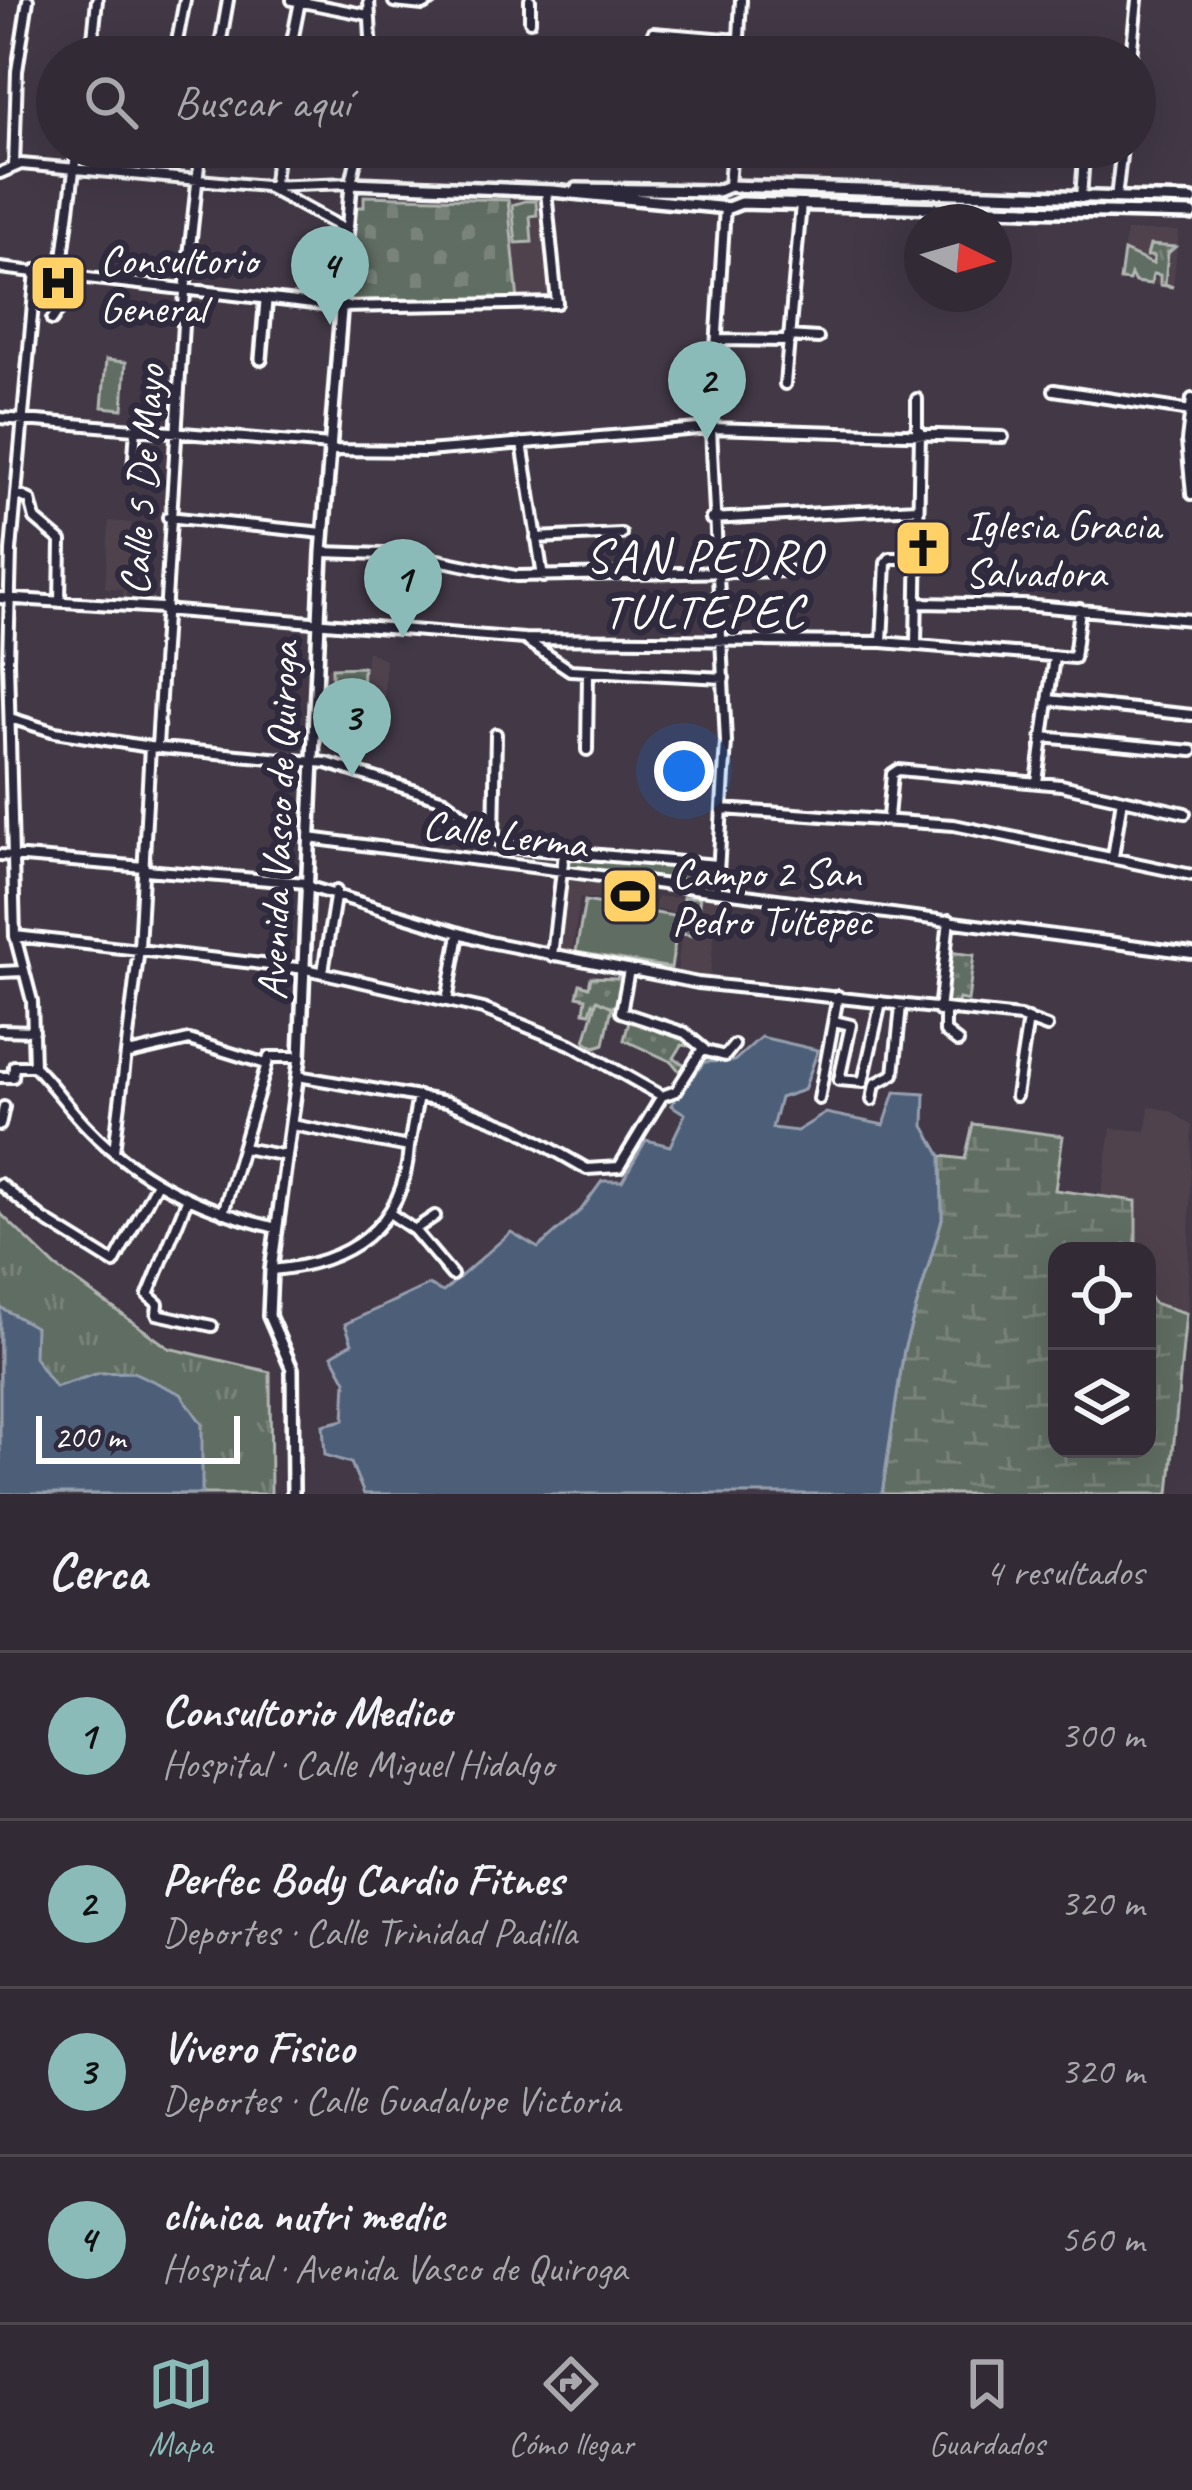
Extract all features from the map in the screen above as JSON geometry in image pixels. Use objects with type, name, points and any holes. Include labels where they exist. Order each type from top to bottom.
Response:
[{"type":"street","points":[[14,167],[17,71],[28,0]]},
{"type":"street","points":[[94,36],[98,0]]},
{"type":"street","points":[[178,36],[184,0]]},
{"type":"street","points":[[222,36],[228,0]]},
{"type":"street","points":[[293,36],[297,0],[368,15]]},
{"type":"street","points":[[369,0],[370,36]]},
{"type":"street","points":[[394,2],[423,5],[432,0]]},
{"type":"street","points":[[530,0],[530,21]]},
{"type":"street","points":[[739,36],[741,0]]},
{"type":"street","points":[[1133,36],[1137,0]]},
{"type":"street","points":[[652,33],[689,36]]},
{"type":"street","points":[[0,71],[17,71]]},
{"type":"street","points":[[0,173],[36,167]]},
{"type":"street","points":[[52,320],[69,294],[66,274],[74,168]]},
{"type":"street","points":[[93,168],[270,184],[549,191],[721,206],[1192,200]]},
{"type":"street","name":"Calle 5 De Mayo","points":[[114,1151],[139,948],[198,168]]},
{"type":"street","points":[[270,184],[273,168]]},
{"type":"street","name":"Avenida Vasco de Quiroga","points":[[293,1494],[292,1369],[269,1316],[271,1270],[300,1057],[323,533],[354,168]]},
{"type":"street","points":[[733,168],[740,203]]},
{"type":"street","points":[[1081,198],[1083,168]]},
{"type":"street","points":[[1116,198],[1119,168]]},
{"type":"street","points":[[270,184],[346,230]]},
{"type":"street","points":[[549,191],[632,186],[735,189],[1192,214]]},
{"type":"street","points":[[0,268],[340,307],[557,303],[549,191]]},
{"type":"street","points":[[717,191],[721,206],[718,340],[710,428],[713,569],[724,678],[717,889]]},
{"type":"street","points":[[785,384],[801,205]]},
{"type":"street","points":[[36,270],[4,598],[15,936],[34,1030],[34,1066],[114,1151],[157,1183],[187,1200],[276,1228]]},
{"type":"street","points":[[261,359],[266,301]]},
{"type":"street","points":[[718,340],[818,338]]},
{"type":"street","points":[[1054,390],[1191,411]]},
{"type":"street","points":[[916,643],[917,399]]},
{"type":"street","points":[[1192,399],[1192,494]]},
{"type":"street","points":[[0,418],[22,416],[330,447],[427,451],[710,428],[1003,437]]},
{"type":"street","points":[[133,472],[136,427]]},
{"type":"street","points":[[522,443],[543,577]]},
{"type":"street","points":[[16,494],[30,500],[35,518],[61,541],[60,602]]},
{"type":"street","points":[[711,519],[917,508]]},
{"type":"street","points":[[169,517],[323,533]]},
{"type":"street","points":[[536,538],[621,534]]},
{"type":"street","points":[[322,551],[414,556],[543,577],[713,569],[788,571]]},
{"type":"street","points":[[881,642],[890,558],[916,558]]},
{"type":"street","points":[[4,598],[524,639],[916,643],[1074,658],[1080,609]]},
{"type":"street","points":[[919,603],[1080,609],[1192,620]]},
{"type":"street","points":[[524,639],[554,663],[588,673],[724,678]]},
{"type":"street","points":[[1037,782],[1054,657]]},
{"type":"street","points":[[587,750],[588,673]]},
{"type":"street","points":[[1048,700],[1192,715]]},
{"type":"street","points":[[10,718],[55,732],[313,762],[444,800],[506,847],[717,866]]},
{"type":"street","points":[[494,838],[496,734]]},
{"type":"street","points":[[0,735],[11,736]]},
{"type":"street","points":[[1042,737],[1192,751]]},
{"type":"street","points":[[888,817],[894,771],[1037,782],[1185,812]]},
{"type":"street","points":[[1113,857],[1122,799]]},
{"type":"street","points":[[722,809],[888,817],[1192,874]]},
{"type":"street","name":"Calle Lerma","points":[[309,838],[1192,952]]},
{"type":"street","points":[[505,863],[506,847]]},
{"type":"street","points":[[552,956],[564,853]]},
{"type":"street","points":[[0,855],[306,884],[459,934],[552,956],[698,983],[1028,1019],[1047,1027]]},
{"type":"street","points":[[323,973],[336,891]]},
{"type":"street","points":[[949,920],[942,1012],[945,1032],[958,1042]]},
{"type":"street","points":[[447,1001],[459,934]]},
{"type":"street","points":[[15,936],[302,969],[447,1001],[508,1018],[570,1044],[666,1095]]},
{"type":"street","points":[[615,1016],[628,970]]},
{"type":"street","points":[[628,970],[621,1012],[685,1033],[704,1049],[725,1056],[734,1045]]},
{"type":"street","points":[[0,973],[24,971]]},
{"type":"street","points":[[819,1099],[838,996]]},
{"type":"street","points":[[881,1002],[863,1082],[872,1097],[875,1084],[894,1074],[901,1006]]},
{"type":"street","points":[[1016,1096],[1028,1019]]},
{"type":"street","points":[[834,1022],[851,1024],[839,1082],[863,1082]]},
{"type":"street","points":[[0,1030],[34,1030]]},
{"type":"street","points":[[129,1054],[189,1040],[267,1064]]},
{"type":"street","points":[[298,1076],[418,1096],[494,1119],[594,1168],[619,1167],[666,1095],[704,1049]]},
{"type":"street","points":[[223,1213],[267,1064],[273,1055],[300,1057]]},
{"type":"street","points":[[0,1077],[13,1077],[14,1066],[34,1066]]},
{"type":"street","points":[[271,1270],[324,1261],[391,1214],[404,1185],[418,1096]]},
{"type":"street","points":[[0,1125],[4,1107]]},
{"type":"street","points":[[292,1125],[409,1148]]},
{"type":"street","points":[[244,1148],[287,1156]]},
{"type":"street","points":[[0,1184],[43,1220],[114,1263],[157,1183]]},
{"type":"street","points":[[187,1200],[148,1295],[158,1304],[157,1314],[212,1326]]},
{"type":"street","points":[[391,1214],[414,1230],[452,1275]]},
{"type":"street","points":[[414,1230],[435,1216]]},
{"type":"shaded area","points":[[544,199],[554,301],[518,301],[508,200]]},
{"type":"shaded area","points":[[1126,231],[1179,231],[1173,287],[1120,280]]},
{"type":"shaded area","points":[[109,521],[132,523],[125,608],[122,589],[105,588]]},
{"type":"shaded area","points":[[367,651],[385,659],[384,727],[379,727],[378,737],[321,734],[324,668],[365,667]]},
{"type":"shaded area","points":[[563,879],[608,884],[606,900],[580,897],[572,955],[556,953]]},
{"type":"shaded area","points":[[657,897],[718,898],[710,977],[677,975],[683,914],[654,909]]},
{"type":"shaded area","points":[[1149,1106],[1171,1111],[1192,1126],[1187,1330],[1156,1325],[1156,1242],[1048,1242],[1048,1256],[976,1294],[1063,1136],[1055,1190],[1101,1196],[1111,1128],[1146,1131]]},
{"type":"green space","points":[[364,196],[508,200],[518,301],[344,305],[353,207],[364,207]]},
{"type":"green space","points":[[536,201],[537,215],[530,216],[532,242],[516,243],[512,205]]},
{"type":"green space","points":[[1150,245],[1175,247],[1168,253],[1165,284],[1173,287],[1160,285],[1160,275],[1153,274],[1151,284],[1135,282],[1131,275],[1129,281],[1120,280],[1124,251],[1153,264],[1154,256],[1147,256]]},
{"type":"green space","points":[[106,360],[126,362],[123,409],[102,407]]},
{"type":"green space","points":[[363,667],[362,698],[332,697],[332,668]]},
{"type":"green space","points":[[571,858],[712,872],[700,883],[569,866]]},
{"type":"green space","points":[[683,897],[700,897],[694,936],[682,934]]},
{"type":"green space","points":[[585,901],[679,917],[671,968],[576,952]]},
{"type":"green space","points":[[948,952],[974,955],[968,1001],[959,999],[957,1005],[943,1004]]},
{"type":"green space","points":[[624,973],[616,1007],[593,1003],[590,1013],[584,1012],[586,998],[577,996],[580,984],[589,987],[591,977],[617,978]]},
{"type":"green space","points":[[597,1000],[612,1007],[604,1044],[595,1047],[585,1041]]},
{"type":"green space","points":[[629,1021],[696,1047],[682,1045],[674,1058],[685,1065],[680,1072],[672,1062],[624,1040]]},
{"type":"green space","points":[[973,1124],[1063,1136],[1055,1190],[1136,1201],[1136,1242],[1048,1242],[1048,1458],[1156,1458],[1156,1304],[1186,1313],[1169,1494],[882,1494],[904,1349],[942,1219],[941,1156],[965,1159]]},
{"type":"green space","points":[[0,1213],[56,1267],[169,1348],[270,1372],[271,1494],[0,1494]]},
{"type":"water","points":[[761,1037],[818,1050],[804,1090],[780,1098],[772,1128],[797,1131],[826,1113],[884,1125],[895,1092],[925,1094],[924,1126],[941,1156],[942,1219],[904,1349],[882,1494],[364,1494],[351,1463],[325,1455],[323,1425],[344,1420],[346,1381],[332,1355],[352,1343],[345,1324],[428,1285],[443,1292],[511,1232],[538,1248],[581,1210],[602,1181],[622,1181],[646,1140],[670,1146],[685,1114],[671,1105],[704,1062],[734,1061]]},
{"type":"water","points":[[0,1307],[35,1327],[34,1357],[55,1387],[99,1373],[133,1372],[181,1394],[202,1424],[202,1494],[0,1494]]},
{"type":"place","name":"Consultorio General","points":[[58,283]]},
{"type":"place","name":"clinica nutri medic","points":[[330,325]]},
{"type":"place","name":"Perfec Body Cardio Fitnes","points":[[707,440]]},
{"type":"place","name":"Iglesia Gracia Salvadora","points":[[923,548]]},
{"type":"place","name":"Consultorio Medico","points":[[403,638]]},
{"type":"place","name":"Vivero Fisico","points":[[352,777]]},
{"type":"place","name":"Campo 2 San Pedro Tultepec","points":[[630,896]]},
{"type":"district","name":"SAN PEDRO TULTEPEC","points":[[705,582]]}]
